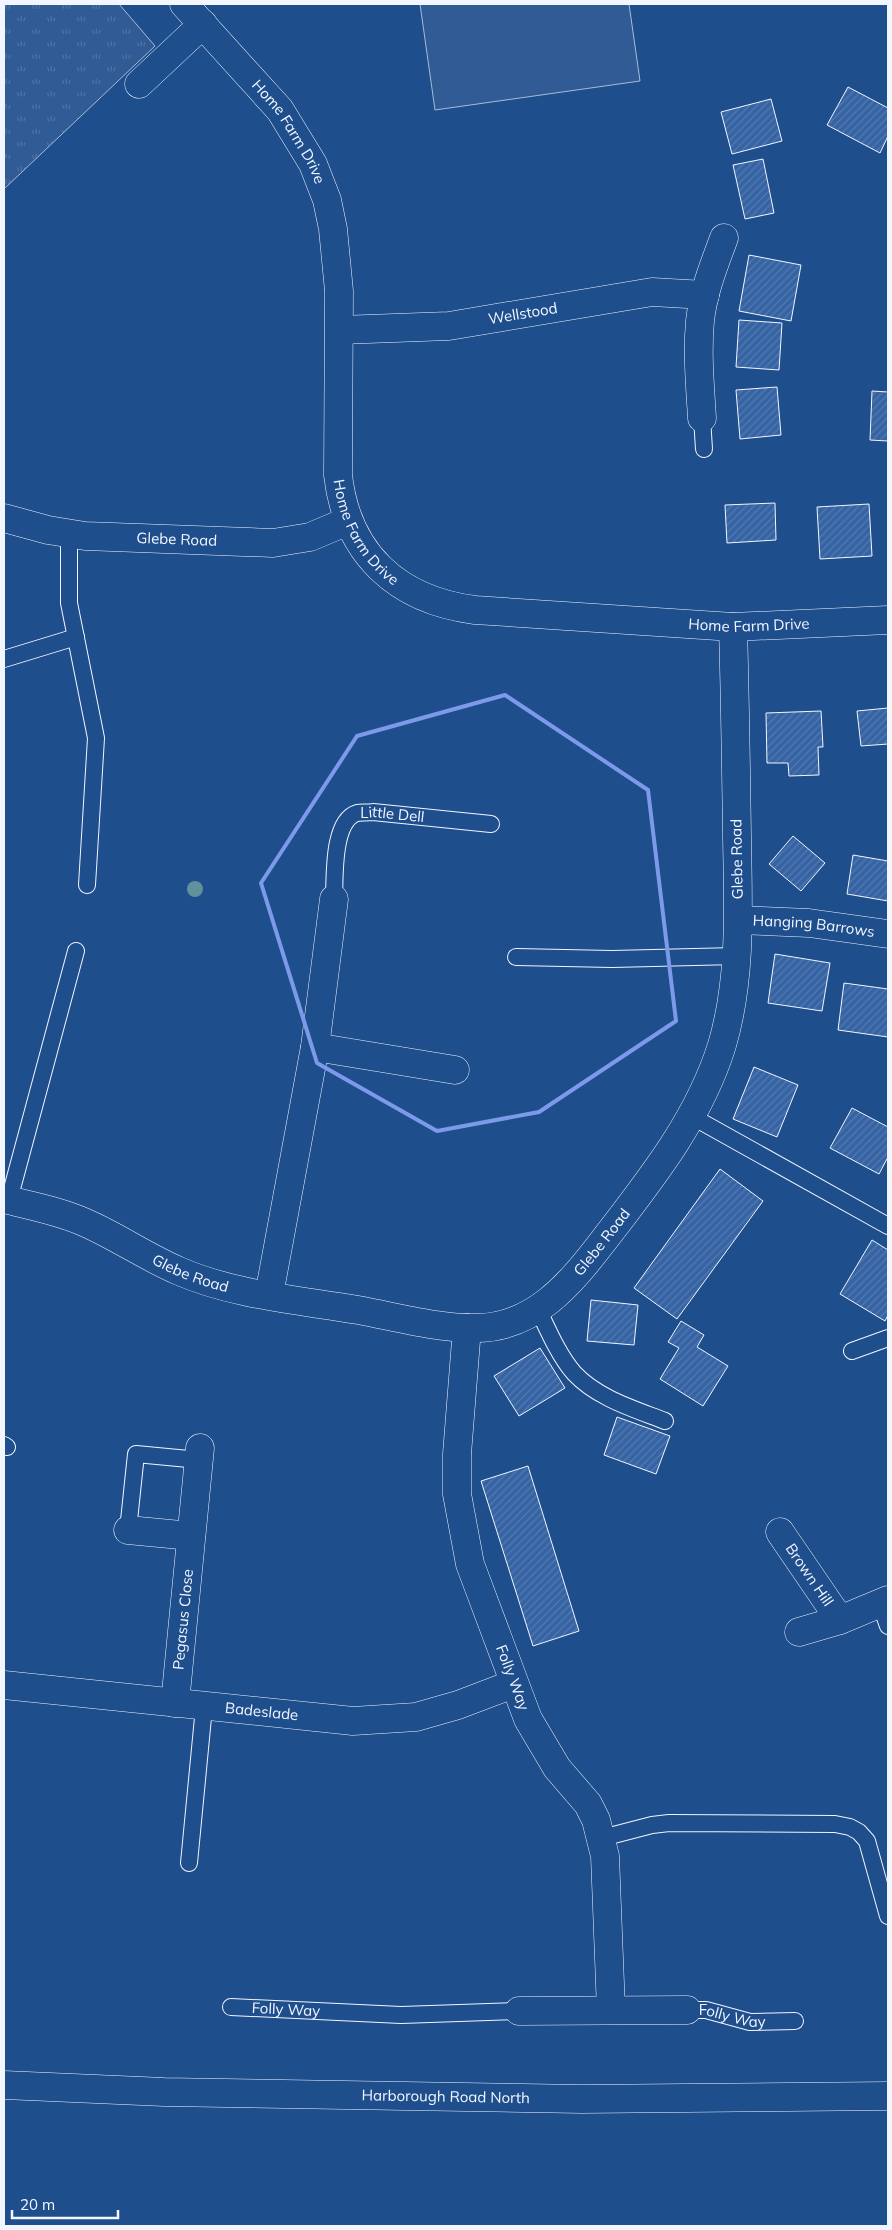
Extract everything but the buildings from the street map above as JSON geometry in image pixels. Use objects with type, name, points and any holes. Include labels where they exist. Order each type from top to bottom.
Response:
[{"type":"main road","name":"Home Farm Drive","points":[[184,4],[280,110],[313,164],[327,200],[334,229],[340,330],[338,475],[341,500],[348,521],[369,556],[390,576],[423,597],[442,604],[475,610],[560,617],[733,626],[888,620]]},
{"type":"main road","points":[[139,84],[203,24]]},
{"type":"main road","points":[[702,418],[699,353],[705,295],[724,238]]},
{"type":"main road","name":"Wellstood","points":[[340,330],[449,326],[652,292],[705,295]]},
{"type":"main road","name":"Glebe Road","points":[[4,518],[69,534],[273,543],[310,537],[348,521]]},
{"type":"main road","name":"Glebe Road","points":[[6,1200],[83,1221],[187,1274],[269,1295],[467,1328],[492,1327],[507,1323],[538,1309],[578,1273],[656,1172],[690,1116],[710,1075],[722,1044],[734,989],[738,920],[733,626]]},
{"type":"main road","points":[[269,1295],[315,1047],[334,899]]},
{"type":"main road","name":"Hanging Barrows","points":[[738,920],[809,923],[888,934]]},
{"type":"main road","points":[[315,1047],[455,1070]]},
{"type":"main road","name":"Folly Way","points":[[467,1328],[457,1454],[457,1494],[470,1564],[513,1684],[539,1740],[557,1768],[588,1804],[602,1838],[606,1864],[611,2010]]},
{"type":"main road","name":"Pegasus Close","points":[[175,1704],[199,1454]]},
{"type":"main road","points":[[128,1530],[191,1536]]},
{"type":"main road","name":"Brown Hill","points":[[780,1532],[840,1620]]},
{"type":"main road","name":"Brown Hill","points":[[799,1632],[885,1609]]},
{"type":"main road","name":"Badeslade","points":[[4,1685],[344,1721],[389,1720],[435,1712],[513,1684]]},
{"type":"main road","name":"Folly Way","points":[[518,2011],[687,2010]]},
{"type":"main road","name":"Harborough Road North","points":[[4,2085],[174,2092],[582,2099],[888,2096]]},
{"type":"lane","points":[[702,418],[704,449]]},
{"type":"lane","points":[[69,534],[69,603],[96,738],[87,885]]},
{"type":"lane","points":[[4,659],[76,637]]},
{"type":"lane","name":"Little Dell","points":[[334,899],[339,835],[346,821],[356,813],[372,812],[491,824]]},
{"type":"lane","points":[[6,1200],[76,951]]},
{"type":"lane","points":[[516,957],[612,959],[736,956]]},
{"type":"lane","points":[[690,1116],[888,1226]]},
{"type":"lane","points":[[538,1309],[550,1334],[573,1372],[584,1382],[622,1404],[665,1421]]},
{"type":"lane","points":[[852,1351],[888,1338]]},
{"type":"lane","points":[[128,1530],[136,1454],[199,1454]]},
{"type":"lane","points":[[189,1863],[204,1707]]},
{"type":"lane","points":[[602,1838],[652,1825],[669,1824],[811,1823],[850,1827],[860,1832],[867,1841],[888,1916]]},
{"type":"lane","name":"Folly Way","points":[[231,2007],[401,2015],[518,2011]]},
{"type":"lane","name":"Folly Way","points":[[687,2010],[706,2010],[750,2022],[795,2022]]},
{"type":"highlighted area","points":[[505,695],[648,790],[676,1021],[539,1112],[437,1131],[317,1063],[261,883],[357,736]]},
{"type":"green space","points":[[4,4],[119,4],[155,46],[4,189]]},
{"type":"shaded area","points":[[420,4],[629,4],[640,81],[435,110]]}]
